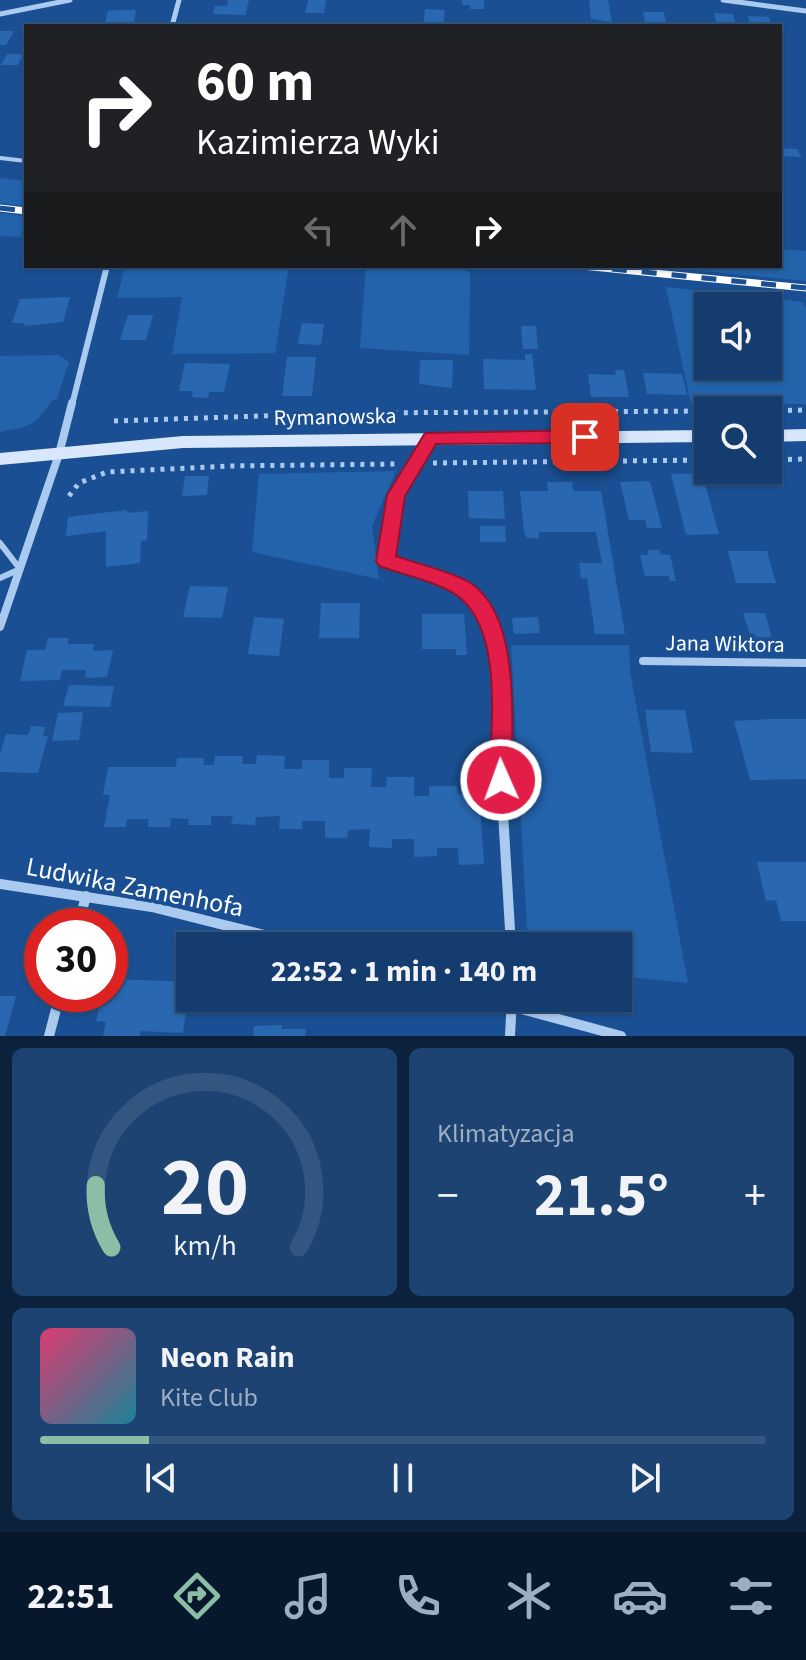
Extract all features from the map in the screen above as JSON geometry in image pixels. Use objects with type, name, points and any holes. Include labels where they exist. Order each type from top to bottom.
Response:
[{"type":"main road","points":[[782,436],[806,435]]},
{"type":"main road","name":"Rymanowska","points":[[0,459],[183,442],[694,436]]},
{"type":"main road","name":"Rymanowska","points":[[0,470],[59,454]]},
{"type":"street","points":[[0,14],[70,0]]},
{"type":"street","points":[[173,24],[179,0]]},
{"type":"street","points":[[723,0],[806,11]]},
{"type":"street","points":[[0,627],[59,454],[106,268]]},
{"type":"street","points":[[431,438],[396,495],[385,561],[464,589],[477,602],[494,636],[500,660],[501,780],[510,932]]},
{"type":"street","name":"Jana Wiktora","points":[[643,661],[806,663]]},
{"type":"street","name":"Ludwika Zamenhofa","points":[[0,884],[152,907],[252,932]]},
{"type":"street","points":[[83,908],[86,896]]},
{"type":"street","points":[[49,1036],[55,1012]]},
{"type":"street","points":[[510,1036],[511,1012]]},
{"type":"street","points":[[542,1012],[621,1036]]},
{"type":"lane","points":[[0,158],[24,161]]},
{"type":"lane","points":[[0,543],[20,569],[0,578]]},
{"type":"path","points":[[782,411],[806,410]]},
{"type":"path","points":[[114,421],[348,413],[694,411]]},
{"type":"path","points":[[782,460],[806,459]]},
{"type":"path","points":[[69,496],[79,483],[107,472],[229,466],[694,460]]},
{"type":"shaded area","points":[[0,178],[24,181],[24,206],[0,203]]},
{"type":"shaded area","points":[[0,213],[24,216],[24,237],[0,236]]},
{"type":"shaded area","points":[[782,249],[806,251],[806,281],[673,268],[782,268]]},
{"type":"shaded area","points":[[124,268],[289,268],[275,353],[172,354],[182,297],[117,298]]},
{"type":"shaded area","points":[[366,268],[470,271],[469,355],[360,348]]},
{"type":"shaded area","points":[[666,287],[712,292],[694,292],[694,380],[782,380],[782,300],[803,302],[806,309],[806,404],[782,404],[782,396],[694,396],[694,404],[691,404]]},
{"type":"shaded area","points":[[58,355],[69,362],[57,399],[51,401],[30,424],[0,432],[0,356]]},
{"type":"shaded area","points":[[396,471],[372,526],[379,579],[252,552],[259,474]]},
{"type":"shaded area","points":[[511,645],[629,645],[630,672],[688,983],[632,977],[632,932],[527,932]]},
{"type":"building","points":[[228,0],[249,0],[245,15],[213,14],[215,6],[227,6]]},
{"type":"building","points":[[308,0],[326,0],[324,13],[305,13]]},
{"type":"building","points":[[462,0],[484,0],[484,9],[470,9],[470,5],[462,5]]},
{"type":"building","points":[[589,0],[608,0],[612,22],[591,19]]},
{"type":"building","points":[[425,9],[445,10],[443,24],[423,24]]},
{"type":"building","points":[[136,10],[134,23],[105,24],[108,11]]},
{"type":"building","points":[[643,12],[664,12],[666,23],[645,22]]},
{"type":"building","points":[[714,13],[733,14],[736,24],[717,24]]},
{"type":"building","points":[[748,16],[769,17],[771,24],[750,24]]},
{"type":"building","points":[[0,31],[14,31],[6,45],[0,45]]},
{"type":"building","points":[[7,54],[24,54],[18,65],[1,65]]},
{"type":"building","points":[[782,148],[797,149],[801,157],[782,156]]},
{"type":"building","points":[[70,297],[63,322],[24,326],[25,323],[12,323],[20,299]]},
{"type":"building","points":[[128,315],[153,315],[146,340],[120,340]]},
{"type":"building","points":[[302,323],[324,324],[321,345],[298,344]]},
{"type":"building","points":[[521,326],[536,326],[538,349],[523,349]]},
{"type":"building","points":[[525,354],[532,354],[536,390],[484,389],[483,359],[525,360]]},
{"type":"building","points":[[287,357],[316,357],[312,396],[282,396]]},
{"type":"building","points":[[420,360],[453,360],[452,388],[419,384]]},
{"type":"building","points":[[185,363],[230,364],[224,392],[209,392],[208,398],[192,397],[193,391],[179,391]]},
{"type":"building","points":[[615,370],[624,370],[629,397],[591,397],[588,374],[616,375]]},
{"type":"building","points":[[643,373],[682,374],[687,395],[647,394]]},
{"type":"building","points":[[694,473],[694,484],[705,484],[719,534],[686,535],[671,474]]},
{"type":"building","points":[[185,476],[209,476],[207,495],[182,496]]},
{"type":"building","points":[[650,481],[662,528],[647,528],[645,520],[629,520],[620,482]]},
{"type":"building","points":[[547,482],[572,482],[573,491],[601,491],[625,634],[595,634],[587,578],[581,578],[579,563],[602,563],[596,532],[539,532],[539,538],[527,538],[520,491],[548,491]]},
{"type":"building","points":[[468,491],[503,491],[505,519],[469,518]]},
{"type":"building","points":[[127,510],[127,513],[148,511],[147,540],[141,541],[140,563],[106,567],[106,531],[66,536],[68,517]]},
{"type":"building","points":[[480,526],[505,526],[506,542],[480,542]]},
{"type":"building","points":[[648,550],[659,550],[660,554],[670,555],[676,581],[670,581],[669,576],[645,576],[640,555],[648,555]]},
{"type":"building","points":[[728,551],[767,551],[776,583],[736,583]]},
{"type":"building","points":[[190,586],[228,587],[222,618],[183,617]]},
{"type":"building","points":[[321,603],[360,603],[359,638],[319,638]]},
{"type":"building","points":[[743,613],[765,613],[772,638],[751,638]]},
{"type":"building","points":[[422,614],[464,614],[467,655],[456,655],[456,649],[422,649]]},
{"type":"building","points":[[254,617],[284,619],[279,656],[248,654]]},
{"type":"building","points":[[538,617],[540,633],[514,634],[512,618]]},
{"type":"building","points":[[48,638],[69,638],[67,644],[94,644],[93,651],[113,650],[107,677],[85,678],[86,670],[62,670],[60,680],[20,681],[27,650],[45,650]]},
{"type":"building","points":[[69,685],[114,686],[110,707],[63,706]]},
{"type":"building","points":[[645,710],[685,710],[693,753],[651,752]]},
{"type":"building","points":[[83,712],[79,740],[52,741],[58,713]]},
{"type":"building","points":[[806,719],[806,779],[750,780],[734,721]]},
{"type":"building","points":[[31,726],[45,727],[43,736],[48,736],[38,773],[0,772],[0,755],[6,734],[28,735]]},
{"type":"building","points":[[257,755],[285,756],[284,769],[302,769],[302,760],[329,760],[329,778],[344,778],[344,768],[372,768],[371,787],[386,787],[387,777],[414,777],[414,796],[429,796],[429,786],[457,786],[458,794],[479,793],[484,864],[459,865],[458,849],[462,848],[437,848],[437,856],[414,857],[414,839],[392,839],[392,848],[369,847],[370,829],[348,830],[347,838],[325,838],[325,821],[302,821],[302,829],[279,829],[280,816],[256,817],[255,825],[231,824],[233,816],[211,816],[211,825],[188,825],[189,819],[171,818],[170,827],[148,827],[149,819],[127,819],[126,827],[104,827],[110,795],[103,795],[108,767],[176,767],[177,758],[204,758],[203,765],[214,765],[215,756],[243,756],[242,764],[256,764]]},
{"type":"building","points":[[757,862],[806,862],[806,921],[781,921],[776,900],[766,901]]},
{"type":"building","points":[[128,980],[176,981],[176,1012],[186,1012],[183,1033],[141,1031],[140,1036],[103,1036],[106,1022],[96,1021],[98,1012],[128,1012]]},
{"type":"building","points":[[0,996],[16,996],[5,1036],[0,1036]]},
{"type":"building","points":[[282,1025],[281,1029],[306,1029],[305,1036],[253,1036],[254,1026]]},
{"type":"railway","points":[[0,208],[24,211]]},
{"type":"railway","points":[[602,268],[806,288]]},
{"type":"route","points":[[501,780],[500,660],[494,636],[487,617],[464,589],[385,561],[396,495],[431,438],[585,437]]}]
